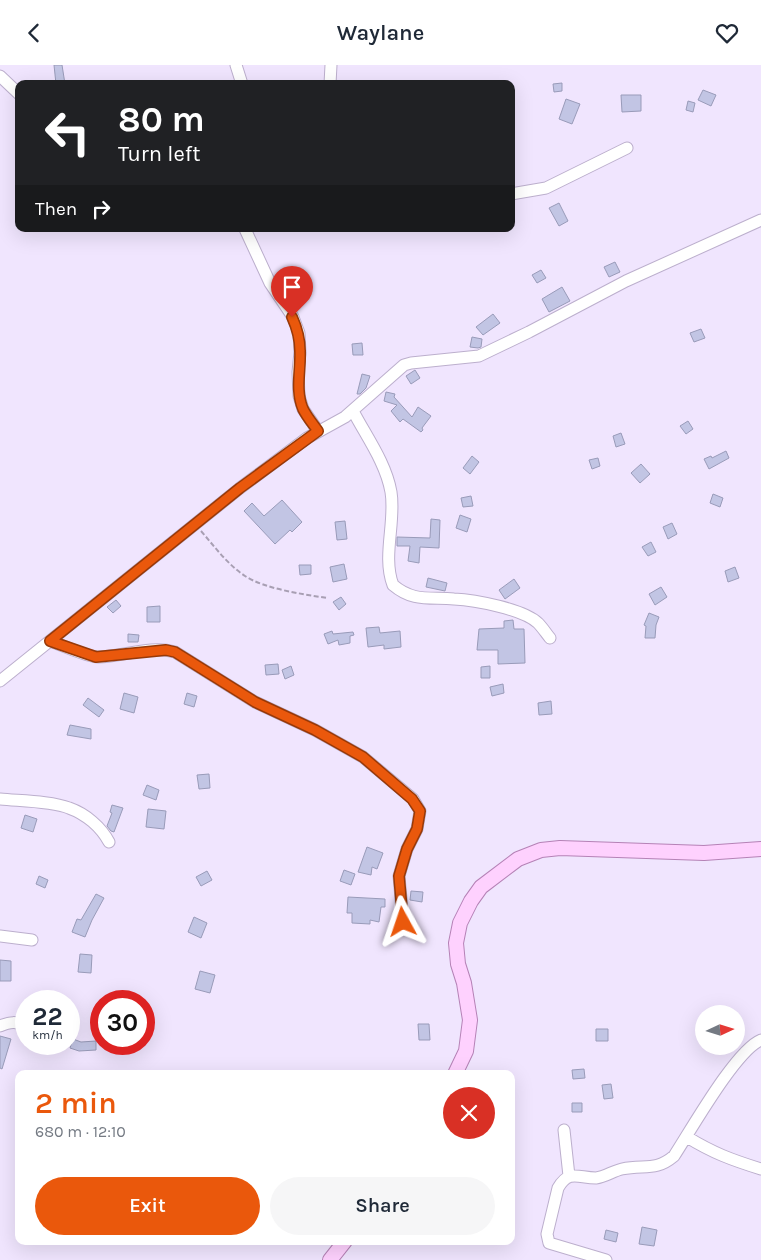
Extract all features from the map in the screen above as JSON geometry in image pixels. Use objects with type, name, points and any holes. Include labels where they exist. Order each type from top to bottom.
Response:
[{"type":"main road","points":[[457,1070],[466,1051],[470,1020],[464,983],[458,964],[456,943],[460,923],[471,901],[481,887],[518,859],[541,850],[560,848],[704,853],[761,849]]},
{"type":"main road","points":[[330,1260],[342,1245]]},
{"type":"street","points":[[236,65],[241,80]]},
{"type":"street","points":[[330,80],[331,65]]},
{"type":"street","points":[[0,76],[15,90]]},
{"type":"street","points":[[515,193],[546,188],[627,148]]},
{"type":"street","points":[[0,681],[240,488],[318,431],[353,411],[404,365],[479,356],[626,281],[761,220]]},
{"type":"street","points":[[249,232],[257,257],[270,283],[292,317],[298,333],[300,351],[298,372],[299,396],[303,409],[318,431]]},
{"type":"street","points":[[353,411],[380,460],[391,492],[392,519],[389,571],[393,585],[409,596],[422,599],[467,600],[520,611],[537,622],[550,638]]},
{"type":"street","points":[[50,641],[96,657],[166,650],[175,652],[255,702],[315,730],[363,757],[412,799],[420,811],[417,829],[407,849],[399,876],[403,922]]},
{"type":"street","points":[[0,799],[69,808],[103,830],[109,842]]},
{"type":"street","points":[[0,937],[32,940]]},
{"type":"street","points":[[0,1026],[8,1022],[15,1022]]},
{"type":"street","points":[[606,1260],[549,1243],[546,1234],[558,1189],[562,1183],[570,1176],[575,1175],[596,1178],[622,1169],[663,1164],[674,1155],[708,1102],[746,1050],[761,1040]]},
{"type":"street","points":[[564,1130],[570,1176]]},
{"type":"street","points":[[687,1137],[709,1151],[761,1169]]},
{"type":"path","points":[[195,524],[230,565],[246,577],[296,593],[326,598]]},
{"type":"building","points":[[54,65],[62,65],[64,80],[56,80]]},
{"type":"building","points":[[562,83],[562,91],[554,92],[553,84]]},
{"type":"building","points":[[703,90],[716,95],[711,106],[698,100]]},
{"type":"building","points":[[621,95],[641,95],[641,111],[622,112]]},
{"type":"building","points":[[566,99],[580,104],[572,124],[559,119]]},
{"type":"building","points":[[688,101],[695,103],[693,112],[686,110]]},
{"type":"building","points":[[559,203],[568,221],[559,226],[549,208]]},
{"type":"building","points":[[615,262],[620,272],[609,277],[604,267]]},
{"type":"building","points":[[541,270],[546,278],[537,283],[532,275]]},
{"type":"building","points":[[562,287],[570,301],[549,312],[542,299]]},
{"type":"building","points":[[493,314],[500,323],[483,335],[476,327]]},
{"type":"building","points":[[701,329],[705,338],[694,342],[690,333]]},
{"type":"building","points":[[472,337],[482,339],[481,347],[470,347]]},
{"type":"building","points":[[362,343],[363,355],[353,355],[352,344]]},
{"type":"building","points":[[415,370],[420,378],[411,384],[406,376]]},
{"type":"building","points":[[362,374],[370,376],[366,388],[360,394],[357,394]]},
{"type":"building","points":[[386,392],[395,394],[394,397],[412,417],[418,407],[431,416],[421,432],[403,419],[400,422],[391,411],[397,405],[384,401]]},
{"type":"building","points":[[688,421],[693,429],[686,434],[680,426]]},
{"type":"building","points":[[621,433],[625,444],[616,447],[613,436]]},
{"type":"building","points":[[726,451],[729,458],[709,469],[704,459],[711,456],[712,458]]},
{"type":"building","points":[[472,456],[479,462],[470,474],[463,468]]},
{"type":"building","points":[[598,458],[600,466],[592,469],[589,460]]},
{"type":"building","points":[[641,464],[650,474],[640,483],[631,473]]},
{"type":"building","points":[[713,494],[723,498],[720,507],[710,503]]},
{"type":"building","points":[[471,496],[473,506],[463,507],[461,498]]},
{"type":"building","points":[[282,500],[302,522],[275,544],[244,511],[252,503],[264,516]]},
{"type":"building","points":[[460,515],[471,519],[467,532],[456,528]]},
{"type":"building","points":[[431,519],[440,520],[439,548],[420,547],[419,563],[408,561],[410,546],[397,546],[397,537],[430,538]]},
{"type":"building","points":[[345,521],[347,539],[337,540],[335,522]]},
{"type":"building","points":[[672,523],[677,534],[668,539],[663,527]]},
{"type":"building","points":[[651,542],[656,552],[648,556],[642,547]]},
{"type":"building","points":[[344,564],[347,579],[333,582],[330,567]]},
{"type":"building","points":[[299,565],[311,565],[311,574],[300,575]]},
{"type":"building","points":[[735,567],[739,578],[728,582],[725,571]]},
{"type":"building","points":[[428,578],[447,583],[445,591],[426,587]]},
{"type":"building","points":[[514,579],[520,588],[505,599],[499,590]]},
{"type":"building","points":[[661,587],[667,597],[655,605],[649,594]]},
{"type":"building","points":[[341,597],[346,604],[339,610],[333,602]]},
{"type":"building","points":[[116,600],[121,606],[113,613],[107,607]]},
{"type":"building","points":[[160,606],[160,622],[147,622],[147,607]]},
{"type":"building","points":[[649,613],[659,617],[655,638],[645,638],[646,626],[644,625]]},
{"type":"building","points":[[513,620],[514,629],[524,629],[525,663],[498,664],[498,650],[477,650],[479,629],[504,628],[504,621]]},
{"type":"building","points":[[379,627],[380,633],[400,631],[401,647],[384,649],[384,645],[368,647],[366,628]]},
{"type":"building","points":[[332,631],[333,634],[353,632],[354,635],[350,636],[350,643],[339,645],[338,640],[328,644],[324,634]]},
{"type":"building","points":[[128,634],[139,635],[138,642],[128,642]]},
{"type":"building","points":[[278,664],[279,674],[266,675],[265,665]]},
{"type":"building","points":[[291,666],[294,675],[285,679],[282,670]]},
{"type":"building","points":[[490,666],[490,678],[481,678],[481,667]]},
{"type":"building","points":[[503,684],[504,693],[492,696],[490,687]]},
{"type":"building","points":[[124,693],[138,697],[134,713],[120,709]]},
{"type":"building","points":[[187,693],[197,696],[194,707],[184,704]]},
{"type":"building","points":[[88,698],[104,710],[99,717],[83,705]]},
{"type":"building","points":[[551,701],[552,714],[539,715],[538,703]]},
{"type":"building","points":[[70,725],[91,729],[91,739],[67,735]]},
{"type":"building","points":[[209,774],[210,788],[199,789],[197,775]]},
{"type":"building","points":[[147,785],[159,790],[156,800],[143,795]]},
{"type":"building","points":[[112,805],[123,808],[114,832],[107,826],[112,813],[110,812]]},
{"type":"building","points":[[148,809],[166,811],[164,829],[146,827]]},
{"type":"building","points":[[25,815],[37,819],[33,832],[21,828]]},
{"type":"building","points":[[367,847],[383,853],[377,869],[372,867],[371,875],[358,872]]},
{"type":"building","points":[[344,870],[355,874],[351,885],[340,881]]},
{"type":"building","points":[[207,871],[212,880],[201,886],[196,877]]},
{"type":"building","points":[[39,876],[48,880],[45,888],[36,884]]},
{"type":"building","points":[[411,891],[423,892],[422,902],[410,900]]},
{"type":"building","points":[[96,894],[104,898],[85,937],[72,932],[77,919],[81,920]]},
{"type":"building","points":[[348,897],[385,899],[385,907],[381,907],[379,922],[370,920],[370,924],[352,923],[352,913],[347,913]]},
{"type":"building","points":[[194,917],[207,923],[201,938],[188,932]]},
{"type":"building","points":[[80,954],[92,955],[91,973],[78,972]]},
{"type":"building","points":[[0,960],[11,961],[11,981],[0,981]]},
{"type":"building","points":[[200,971],[215,975],[210,993],[195,989]]},
{"type":"building","points":[[418,1024],[429,1024],[430,1040],[419,1040]]},
{"type":"building","points":[[596,1029],[608,1029],[608,1041],[596,1041]]},
{"type":"building","points":[[0,1036],[11,1039],[2,1069],[0,1068]]},
{"type":"building","points":[[90,1041],[90,1050],[80,1051],[80,1042]]},
{"type":"building","points":[[584,1069],[585,1078],[573,1079],[572,1070]]},
{"type":"building","points":[[611,1084],[613,1098],[604,1099],[602,1085]]},
{"type":"building","points":[[572,1103],[582,1103],[582,1112],[572,1112]]},
{"type":"building","points":[[642,1227],[657,1230],[654,1246],[639,1244]]},
{"type":"building","points":[[606,1230],[618,1233],[616,1242],[604,1239]]},
{"type":"route","points":[[292,317],[298,333],[300,351],[298,372],[299,396],[303,409],[318,431],[240,488],[50,641],[96,657],[146,651],[166,650],[175,652],[255,702],[315,730],[363,757],[412,799],[420,811],[417,829],[407,849],[399,876],[403,922]]}]
